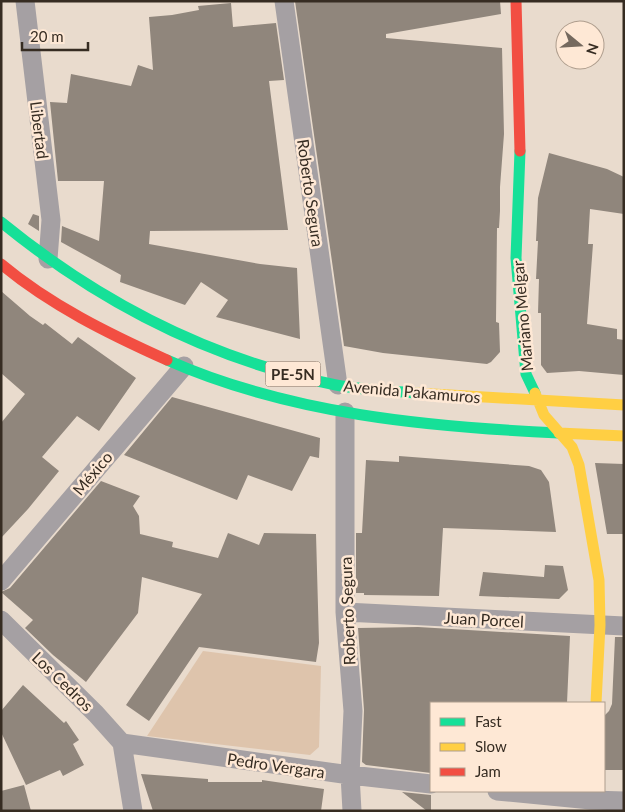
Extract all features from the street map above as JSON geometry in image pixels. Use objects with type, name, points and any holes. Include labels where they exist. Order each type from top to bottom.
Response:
[{"type":"main road","name":"Mariano Melgar","points":[[516,1],[520,140],[516,258],[526,374],[544,415],[572,447],[579,465],[599,580],[600,625],[596,702]]},
{"type":"main road","name":"Avenida Pakamuros","points":[[1,222],[48,258],[130,310],[197,343],[262,367],[338,385],[451,396],[624,405]]},
{"type":"main road","name":"PE-5N","points":[[4,271],[56,303],[118,336],[184,366],[247,389],[310,406],[394,419],[562,434],[624,436]]},
{"type":"street","name":"Libertad","points":[[25,1],[51,220],[48,258]]},
{"type":"street","name":"Roberto Segura","points":[[284,1],[338,385]]},
{"type":"street","name":"México","points":[[1,580],[184,366]]},
{"type":"street","name":"Roberto Segura","points":[[345,412],[345,612],[352,711],[350,776],[352,811]]},
{"type":"street","name":"Juan Porcel","points":[[345,612],[624,626]]},
{"type":"street","name":"Los Cedros","points":[[1,620],[96,714],[122,743]]},
{"type":"street","name":"Pedro Vergara","points":[[122,743],[350,776],[430,784]]},
{"type":"street","points":[[122,743],[133,811]]},
{"type":"street","points":[[506,792],[591,801],[624,801]]},
{"type":"shaded area","points":[[203,651],[321,666],[319,747],[310,755],[147,736]]},
{"type":"building","points":[[295,1],[500,1],[501,14],[386,34],[386,38],[502,48],[504,134],[499,228],[497,228],[496,322],[499,323],[500,352],[491,362],[487,364],[383,353],[344,346]]},
{"type":"building","points":[[231,3],[233,27],[276,23],[284,80],[269,81],[288,230],[150,231],[149,244],[260,264],[297,268],[300,339],[216,317],[228,300],[201,282],[185,305],[120,282],[121,275],[61,242],[62,226],[99,241],[104,181],[58,181],[50,102],[67,103],[71,74],[131,86],[138,65],[153,70],[149,17],[199,10],[198,6]]},
{"type":"building","points":[[549,153],[607,169],[624,177],[624,214],[590,209],[588,244],[593,244],[587,324],[617,329],[617,339],[624,340],[624,375],[579,371],[547,373],[541,365],[541,313],[538,313],[539,279],[536,279],[538,241],[536,241],[538,198]]},
{"type":"building","points":[[33,214],[39,216],[39,231],[28,224]]},
{"type":"building","points":[[1,291],[30,316],[43,325],[45,323],[72,344],[78,337],[136,378],[99,431],[77,416],[42,457],[59,471],[1,538],[1,423],[25,394],[1,373]]},
{"type":"building","points":[[172,397],[320,438],[319,458],[310,456],[292,491],[248,475],[237,500],[124,455]]},
{"type":"building","points":[[399,456],[529,466],[541,470],[549,482],[556,532],[443,528],[439,596],[364,595],[364,593],[356,593],[356,533],[362,533],[366,460],[399,462]]},
{"type":"building","points":[[595,463],[624,464],[624,534],[607,534]]},
{"type":"building","points":[[101,481],[140,496],[133,506],[139,516],[140,534],[173,542],[172,547],[218,558],[228,533],[259,545],[264,533],[316,534],[319,643],[316,662],[199,647],[149,721],[126,705],[202,594],[142,577],[138,613],[86,682],[53,655],[25,628],[33,620],[1,592],[10,588]]},
{"type":"building","points":[[545,565],[563,566],[568,590],[559,599],[479,596],[483,572],[544,577]]},
{"type":"building","points":[[418,627],[570,636],[567,702],[430,702],[430,773],[366,765],[362,762],[364,710],[358,628]]},
{"type":"building","points":[[615,637],[624,637],[624,770],[605,770],[605,715],[612,704]]},
{"type":"building","points":[[23,685],[64,723],[66,721],[79,740],[73,744],[84,765],[63,776],[60,770],[26,785],[1,732],[1,711]]},
{"type":"building","points":[[141,774],[208,779],[208,782],[262,782],[262,780],[324,789],[321,811],[153,811]]},
{"type":"building","points":[[24,785],[31,811],[1,811],[1,791]]},
{"type":"building","points":[[402,792],[431,795],[431,811],[427,811]]},
{"type":"traffic: fast","points":[[520,151],[516,258],[526,374],[535,393]]},
{"type":"traffic: fast","points":[[1,222],[77,278],[117,302],[201,344],[290,374],[336,385],[416,393]]},
{"type":"traffic: fast","points":[[167,360],[213,378],[261,393],[310,405],[409,422],[559,433]]},
{"type":"traffic: slow","points":[[416,393],[624,405]]},
{"type":"traffic: slow","points":[[535,393],[544,415],[572,447],[579,465],[599,580],[600,625],[596,702]]},
{"type":"traffic: slow","points":[[559,433],[624,436]]},
{"type":"traffic: jam","points":[[516,1],[520,151]]},
{"type":"traffic: jam","points":[[1,264],[39,293],[60,306],[123,340],[167,360]]}]
